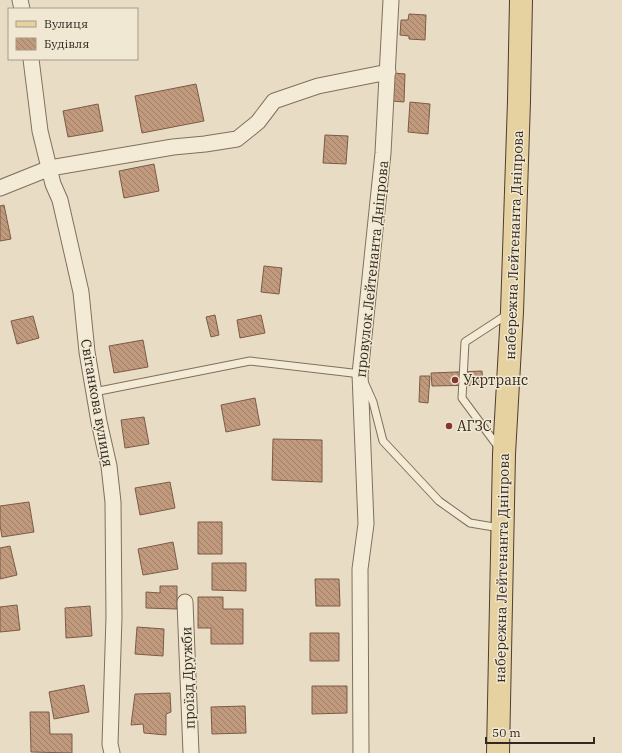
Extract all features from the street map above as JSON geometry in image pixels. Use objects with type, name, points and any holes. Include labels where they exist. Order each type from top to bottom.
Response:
[{"type":"main road","name":"набережна Лейтенанта Дніпрова","points":[[498,753],[504,454],[512,312],[521,0]]},
{"type":"street","name":"провулок Лейтенанта Дніпрова","points":[[361,753],[360,569],[366,524],[360,374],[384,153],[391,0]]},
{"type":"street","name":"Світанкова вулиця","points":[[31,60],[40,131],[53,184],[60,200],[81,292],[87,352],[109,466],[113,502],[114,617],[110,744],[112,753]]},
{"type":"street","points":[[0,188],[50,168],[173,147],[237,139],[258,122],[274,101],[318,86],[388,72]]},
{"type":"street","name":"проїзд Дружби","points":[[185,602],[191,753]]},
{"type":"lane","points":[[504,454],[462,398],[464,349],[465,342],[512,312]]},
{"type":"lane","points":[[94,392],[250,362],[360,374],[373,402],[383,441],[439,501],[470,523],[503,529]]},
{"type":"building","points":[[409,14],[426,15],[425,40],[409,39],[409,36],[400,35],[401,20],[408,20]]},
{"type":"building","points":[[394,73],[405,74],[404,102],[392,101]]},
{"type":"building","points":[[196,84],[204,121],[142,133],[135,96]]},
{"type":"building","points":[[410,102],[430,104],[428,134],[408,132]]},
{"type":"building","points":[[98,104],[103,131],[68,137],[63,111]]},
{"type":"building","points":[[325,135],[348,136],[346,164],[323,163]]},
{"type":"building","points":[[154,164],[159,191],[124,198],[119,171]]},
{"type":"building","points":[[4,205],[11,239],[0,241],[0,206]]},
{"type":"building","points":[[264,266],[282,268],[279,294],[261,292]]},
{"type":"building","points":[[215,315],[219,335],[211,337],[206,317]]},
{"type":"building","points":[[261,315],[265,333],[240,338],[237,320]]},
{"type":"building","points":[[33,316],[39,338],[17,344],[11,321]]},
{"type":"building","points":[[143,340],[148,367],[114,373],[109,346]]},
{"type":"building","points":[[482,371],[483,385],[432,386],[431,373]]},
{"type":"building","points":[[420,376],[430,376],[428,403],[419,402]]},
{"type":"building","points":[[255,398],[260,425],[226,432],[221,405]]},
{"type":"building","points":[[144,417],[149,444],[125,448],[121,420]]},
{"type":"building","points":[[273,439],[322,440],[322,482],[272,480]]},
{"type":"building","points":[[170,482],[175,508],[140,515],[135,488]]},
{"type":"building","points":[[29,502],[34,532],[2,537],[0,525],[0,506]]},
{"type":"building","points":[[198,522],[222,522],[222,554],[198,554]]},
{"type":"building","points":[[173,542],[178,569],[143,575],[138,549]]},
{"type":"building","points":[[10,546],[17,575],[0,579],[0,548]]},
{"type":"building","points":[[212,563],[246,563],[246,591],[212,590]]},
{"type":"building","points":[[315,579],[339,579],[340,606],[316,606]]},
{"type":"building","points":[[160,586],[177,586],[177,609],[146,608],[146,592],[160,593]]},
{"type":"building","points":[[198,597],[223,597],[223,609],[243,609],[243,644],[211,644],[211,628],[198,628]]},
{"type":"building","points":[[17,605],[20,630],[0,632],[0,607]]},
{"type":"building","points":[[90,606],[92,636],[66,638],[65,608]]},
{"type":"building","points":[[137,627],[164,629],[163,656],[135,654]]},
{"type":"building","points":[[310,633],[339,633],[339,661],[310,661]]},
{"type":"building","points":[[84,685],[89,712],[54,719],[49,692]]},
{"type":"building","points":[[312,686],[347,686],[347,713],[312,714]]},
{"type":"building","points":[[170,693],[171,712],[166,714],[166,735],[144,733],[143,724],[131,725],[135,694]]},
{"type":"building","points":[[245,706],[246,733],[212,734],[211,707]]},
{"type":"building","points":[[30,712],[49,712],[50,734],[72,734],[72,753],[31,752]]},
{"type":"place","name":"Укртранс","points":[[455,380]]},
{"type":"place","name":"АГЗС","points":[[449,426]]}]
